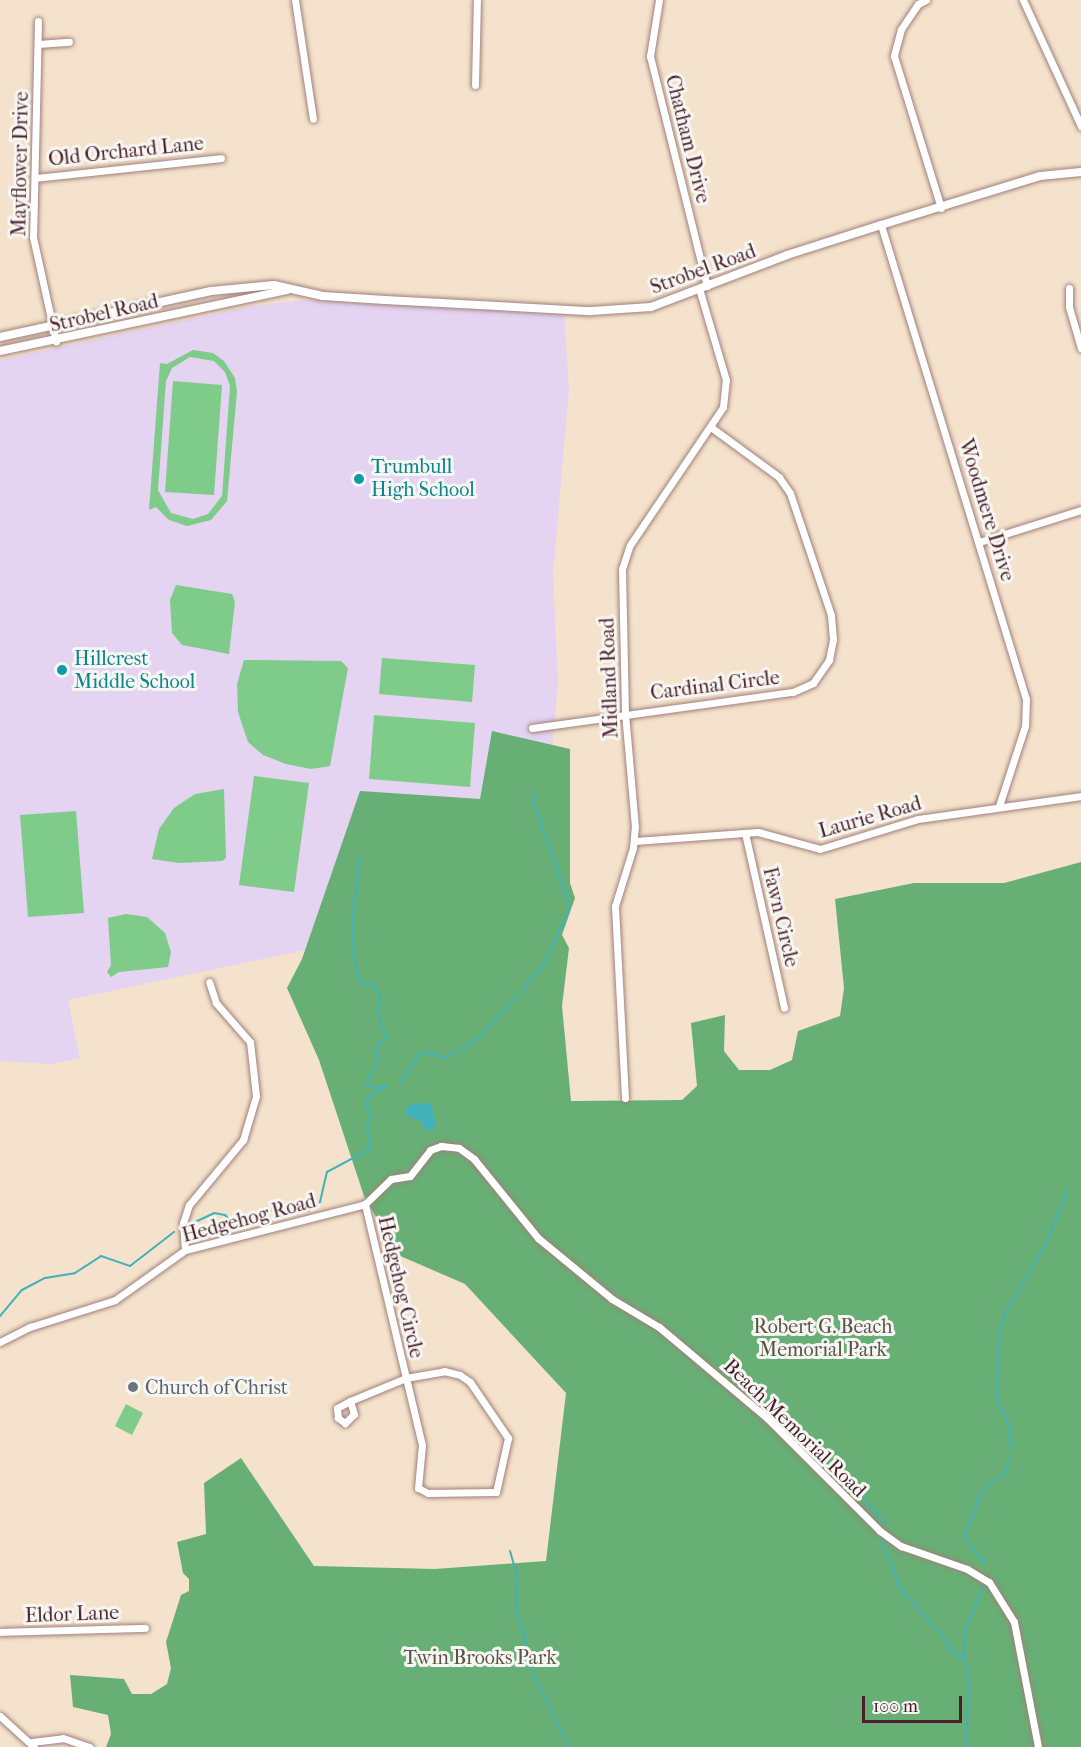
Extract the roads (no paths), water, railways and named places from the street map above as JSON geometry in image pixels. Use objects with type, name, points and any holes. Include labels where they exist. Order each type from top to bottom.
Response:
[{"type":"street","points":[[295,0],[313,119]]},
{"type":"street","points":[[475,84],[477,0]]},
{"type":"street","name":"Chatham Drive","points":[[659,0],[650,57],[703,287]]},
{"type":"street","points":[[926,0],[918,4],[901,29],[894,56],[942,208]]},
{"type":"street","points":[[1023,0],[1081,126]]},
{"type":"street","name":"Mayflower Drive","points":[[38,21],[33,237],[56,342]]},
{"type":"street","points":[[38,44],[69,42]]},
{"type":"street","name":"Old Orchard Lane","points":[[35,178],[221,158]]},
{"type":"street","name":"Strobel Road","points":[[0,337],[211,291],[274,285],[288,290],[387,301],[591,311],[651,307],[881,225],[1040,176],[1081,172]]},
{"type":"street","name":"Woodmere Drive","points":[[881,225],[1011,639],[1028,713],[999,806]]},
{"type":"street","name":"Midland Road","points":[[625,1098],[615,906],[635,841],[625,713],[622,569],[630,544],[712,428],[723,407],[726,380],[703,287]]},
{"type":"street","points":[[1069,288],[1069,307],[1081,348]]},
{"type":"street","name":"Strobel Road","points":[[0,351],[56,342],[214,304],[288,290]]},
{"type":"street","points":[[211,291],[214,304]]},
{"type":"street","name":"Cardinal Circle","points":[[532,728],[625,713],[792,692],[813,683],[829,660],[833,639],[831,615],[790,493],[779,477],[712,428]]},
{"type":"street","points":[[979,542],[1081,510]]},
{"type":"street","name":"Laurie Road","points":[[635,841],[745,833],[778,834],[807,849],[820,849],[918,819],[1081,796]]},
{"type":"street","name":"Fawn Circle","points":[[745,833],[784,1008]]},
{"type":"street","points":[[185,1250],[183,1223],[189,1205],[243,1140],[256,1096],[250,1042],[216,1002],[209,981]]},
{"type":"street","name":"Beach Memorial Road","points":[[365,1204],[378,1189],[391,1179],[410,1176],[430,1150],[450,1146],[467,1153],[538,1238],[574,1271],[659,1327],[723,1380],[767,1418],[880,1531],[901,1546],[967,1569],[989,1582],[1014,1622],[1038,1747]]},
{"type":"street","name":"Hedgehog Road","points":[[0,1342],[30,1327],[116,1300],[185,1250],[365,1204]]},
{"type":"street","name":"Hedgehog Circle","points":[[350,1401],[406,1378],[444,1371],[460,1375],[470,1382],[508,1438],[496,1492],[428,1493],[418,1488],[422,1445],[406,1378],[365,1204]]},
{"type":"street","name":"Eldor Lane","points":[[0,1632],[145,1628]]},
{"type":"street","points":[[0,1716],[33,1744],[63,1738],[89,1747]]},
{"type":"water","points":[[414,1103],[431,1104],[437,1128],[424,1130],[422,1122],[406,1115],[406,1108]]},
{"type":"waterway","points":[[522,990],[546,961],[570,907],[533,800],[536,790]]},
{"type":"waterway","points":[[193,1223],[214,1213],[225,1215],[233,1224],[253,1214],[289,1207],[304,1212],[313,1209],[320,1202],[327,1172],[370,1149],[367,1125],[371,1114],[366,1104],[369,1097],[387,1086],[374,1088],[366,1084],[378,1062],[376,1045],[386,1038],[378,1012],[380,994],[372,984],[362,983],[356,968],[352,928],[360,854]]},
{"type":"waterway","points":[[400,1083],[419,1055],[430,1052],[440,1057],[449,1056],[482,1035],[518,995]]},
{"type":"waterway","points":[[1012,1451],[1009,1425],[997,1398],[999,1339],[1005,1314],[1046,1243],[1068,1190]]},
{"type":"waterway","points":[[0,1316],[22,1290],[45,1278],[75,1273],[101,1256],[130,1266],[174,1232]]},
{"type":"waterway","points":[[985,1563],[964,1537],[982,1491],[1006,1472],[1009,1458]]},
{"type":"waterway","points":[[840,1473],[850,1480],[884,1523]]},
{"type":"waterway","points":[[881,1540],[901,1590],[939,1631],[954,1653],[964,1657]]},
{"type":"waterway","points":[[510,1551],[517,1575],[516,1607],[535,1677],[569,1747]]},
{"type":"waterway","points":[[966,1747],[969,1674],[964,1659],[965,1631],[983,1586]]},
{"type":"place","name":"Trumbull High School","points":[[359,479]]},
{"type":"place","name":"Hillcrest Middle School","points":[[62,670]]},
{"type":"place","name":"Church of Christ","points":[[133,1387]]},
{"type":"park label","name":"Robert G. Beach Memorial Park","points":[[823,1338]]},
{"type":"park label","name":"Twin Brooks Park","points":[[480,1657]]}]
